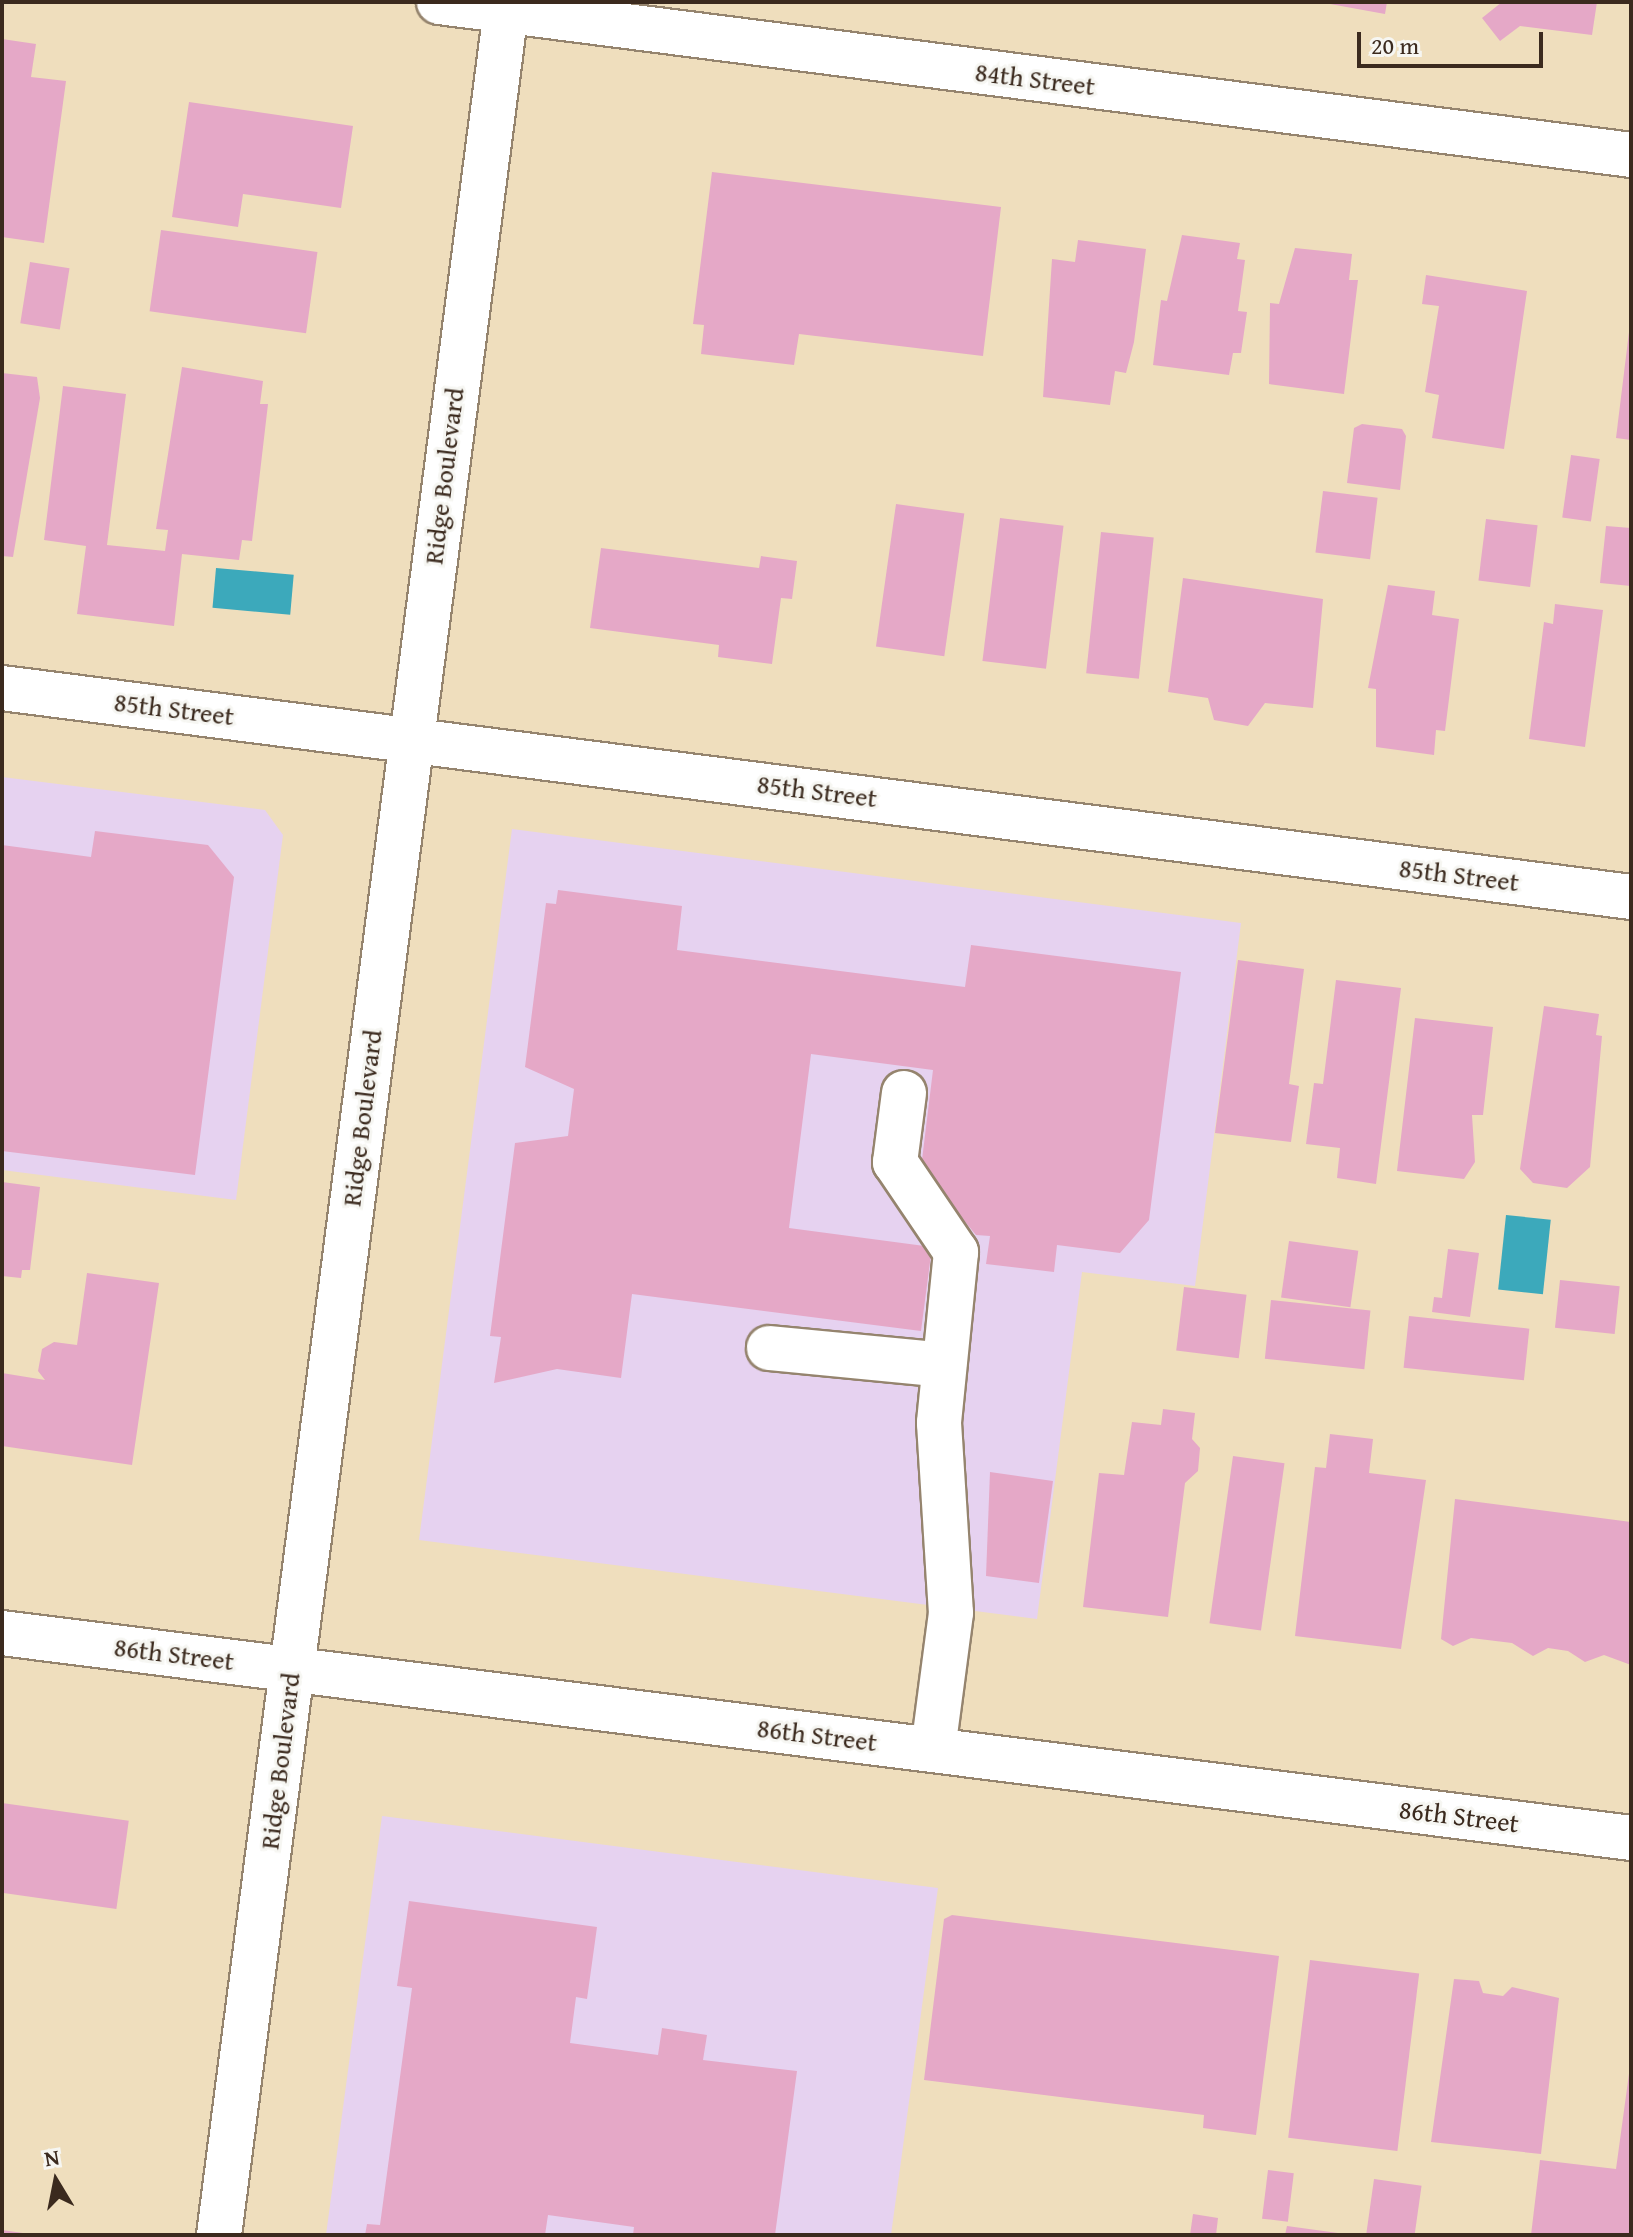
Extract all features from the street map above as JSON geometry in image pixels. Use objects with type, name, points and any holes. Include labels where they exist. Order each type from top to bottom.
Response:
[{"type":"street","name":"84th Street","points":[[439,2],[506,6],[1631,155]]},
{"type":"street","name":"Ridge Boulevard","points":[[219,2235],[506,6]]},
{"type":"street","name":"85th Street","points":[[2,688],[1631,897]]},
{"type":"street","points":[[904,1093],[895,1162],[956,1252],[944,1365],[939,1458],[951,1613],[933,1750]]},
{"type":"street","points":[[769,1348],[944,1365]]},
{"type":"street","name":"86th Street","points":[[2,1633],[1631,1838]]},
{"type":"shaded area","points":[[2,777],[265,810],[283,835],[236,1200],[2,1170]]},
{"type":"shaded area","points":[[512,829],[1241,923],[1195,1286],[1082,1272],[1037,1619],[419,1540]]},
{"type":"shaded area","points":[[382,1816],[938,1888],[891,2235],[326,2235]]},
{"type":"water","points":[[216,568],[294,575],[290,615],[213,608]]},
{"type":"water","points":[[1506,1215],[1551,1220],[1543,1294],[1498,1290]]},
{"type":"building","points":[[1319,2],[1387,2],[1385,14]]},
{"type":"building","points":[[1502,2],[1597,2],[1592,35],[1520,26],[1500,41],[1482,18]]},
{"type":"building","points":[[2,39],[36,44],[31,77],[66,81],[44,243],[2,237]]},
{"type":"building","points":[[189,102],[353,126],[341,208],[243,194],[238,227],[172,217]]},
{"type":"building","points":[[712,172],[1001,207],[983,356],[799,334],[794,365],[701,354],[704,325],[693,324]]},
{"type":"building","points":[[161,230],[317,252],[306,333],[150,311]]},
{"type":"building","points":[[1182,235],[1240,243],[1237,259],[1245,260],[1238,311],[1247,312],[1241,353],[1233,353],[1229,375],[1153,365],[1161,300],[1167,301]]},
{"type":"building","points":[[1078,240],[1146,249],[1134,342],[1126,373],[1115,371],[1110,405],[1043,397],[1052,259],[1075,262]]},
{"type":"building","points":[[1295,248],[1352,254],[1349,280],[1358,280],[1344,394],[1269,384],[1270,303],[1279,304]]},
{"type":"building","points":[[30,262],[70,268],[60,329],[20,323]]},
{"type":"building","points":[[1426,275],[1527,291],[1504,449],[1432,438],[1439,395],[1425,392],[1439,306],[1422,304]]},
{"type":"building","points":[[1631,332],[1631,440],[1616,438]]},
{"type":"building","points":[[182,367],[263,381],[260,404],[268,404],[252,541],[242,540],[239,560],[182,554],[174,626],[77,614],[86,546],[44,540],[63,386],[126,394],[107,545],[165,551],[168,530],[156,529]]},
{"type":"building","points":[[2,373],[37,377],[40,398],[13,557],[2,556]]},
{"type":"building","points":[[1362,424],[1402,429],[1406,436],[1400,490],[1347,483],[1354,428]]},
{"type":"building","points":[[1571,455],[1600,459],[1591,521],[1562,517]]},
{"type":"building","points":[[1323,491],[1378,498],[1370,559],[1315,553]]},
{"type":"building","points":[[896,504],[964,514],[944,656],[876,647]]},
{"type":"building","points":[[1000,518],[1064,526],[1046,669],[982,661]]},
{"type":"building","points":[[1486,519],[1538,525],[1530,587],[1478,581]]},
{"type":"building","points":[[1606,526],[1631,528],[1631,586],[1600,583]]},
{"type":"building","points":[[1101,532],[1154,538],[1139,679],[1086,673]]},
{"type":"building","points":[[601,548],[759,568],[761,556],[797,561],[792,599],[781,598],[772,664],[718,657],[719,645],[590,628]]},
{"type":"building","points":[[1183,578],[1323,599],[1313,708],[1265,703],[1248,726],[1214,720],[1208,698],[1168,692]]},
{"type":"building","points":[[1388,585],[1435,591],[1432,615],[1459,619],[1445,731],[1436,730],[1434,755],[1376,747],[1376,689],[1368,688]]},
{"type":"building","points":[[1555,604],[1603,610],[1585,747],[1529,739],[1544,622],[1553,624]]},
{"type":"building","points":[[95,831],[208,845],[234,877],[195,1175],[2,1151],[2,845],[91,857]]},
{"type":"building","points":[[558,890],[682,906],[677,950],[965,987],[971,945],[1181,972],[1149,1220],[1120,1253],[1057,1245],[1054,1272],[986,1264],[990,1236],[976,1235],[921,1168],[933,1070],[811,1054],[789,1228],[932,1247],[921,1331],[632,1294],[621,1378],[557,1369],[494,1383],[501,1337],[490,1336],[515,1143],[568,1136],[574,1089],[525,1067],[546,903],[556,904]]},
{"type":"building","points":[[1238,960],[1304,969],[1289,1084],[1299,1086],[1291,1142],[1215,1133]]},
{"type":"building","points":[[1336,980],[1401,988],[1376,1184],[1337,1178],[1340,1148],[1306,1144],[1314,1083],[1323,1084]]},
{"type":"building","points":[[1544,1006],[1599,1014],[1596,1035],[1602,1036],[1590,1167],[1567,1188],[1533,1183],[1520,1169]]},
{"type":"building","points":[[1415,1018],[1493,1027],[1483,1115],[1472,1115],[1475,1162],[1464,1179],[1397,1171]]},
{"type":"building","points":[[2,1182],[40,1187],[30,1270],[22,1270],[21,1278],[2,1276]]},
{"type":"building","points":[[1289,1241],[1358,1251],[1350,1307],[1281,1297]]},
{"type":"building","points":[[1448,1249],[1479,1253],[1470,1317],[1432,1312],[1434,1297],[1442,1298]]},
{"type":"building","points":[[87,1273],[159,1283],[132,1465],[2,1446],[2,1373],[45,1380],[38,1371],[42,1349],[54,1342],[77,1345]]},
{"type":"building","points":[[1560,1280],[1620,1286],[1615,1334],[1555,1328]]},
{"type":"building","points":[[1184,1287],[1247,1295],[1239,1358],[1176,1351]]},
{"type":"building","points":[[1271,1300],[1370,1310],[1364,1369],[1265,1359]]},
{"type":"building","points":[[1409,1316],[1529,1329],[1524,1380],[1404,1368]]},
{"type":"building","points":[[1163,1409],[1195,1413],[1192,1439],[1200,1448],[1198,1471],[1185,1483],[1168,1617],[1083,1607],[1099,1473],[1124,1475],[1132,1422],[1161,1425]]},
{"type":"building","points":[[1330,1434],[1373,1439],[1369,1473],[1426,1480],[1401,1649],[1295,1636],[1315,1467],[1326,1468]]},
{"type":"building","points":[[1233,1456],[1284,1463],[1261,1631],[1209,1623]]},
{"type":"building","points":[[990,1472],[1053,1481],[1039,1583],[986,1576]]},
{"type":"building","points":[[1455,1499],[1631,1522],[1631,1665],[1604,1655],[1585,1662],[1568,1651],[1548,1648],[1533,1656],[1512,1643],[1471,1638],[1453,1646],[1441,1639]]},
{"type":"building","points":[[2,1803],[129,1821],[116,1909],[2,1893]]},
{"type":"building","points":[[409,1901],[597,1927],[587,1999],[576,1997],[570,2043],[658,2055],[662,2028],[707,2035],[703,2060],[797,2071],[775,2235],[633,2235],[634,2227],[548,2215],[545,2235],[365,2235],[367,2224],[380,2225],[412,1988],[397,1986]]},
{"type":"building","points":[[952,1915],[1279,1956],[1256,2135],[1203,2128],[1204,2115],[924,2080],[944,1919]]},
{"type":"building","points":[[1310,1960],[1419,1973],[1397,2151],[1288,2138]]},
{"type":"building","points":[[1454,1979],[1479,1981],[1483,1993],[1503,1996],[1512,1987],[1559,1998],[1541,2154],[1431,2142]]},
{"type":"building","points":[[1631,2059],[1631,2235],[1531,2235],[1540,2160],[1616,2169]]},
{"type":"building","points":[[1268,2170],[1294,2173],[1288,2222],[1262,2219]]},
{"type":"building","points":[[1374,2179],[1422,2186],[1415,2235],[1366,2233]]},
{"type":"building","points":[[1193,2214],[1218,2218],[1216,2235],[1190,2235]]},
{"type":"building","points":[[1287,2226],[1338,2233],[1338,2235],[1285,2235]]},
{"type":"building","points":[[2,2230],[23,2233],[2,2235]]}]
